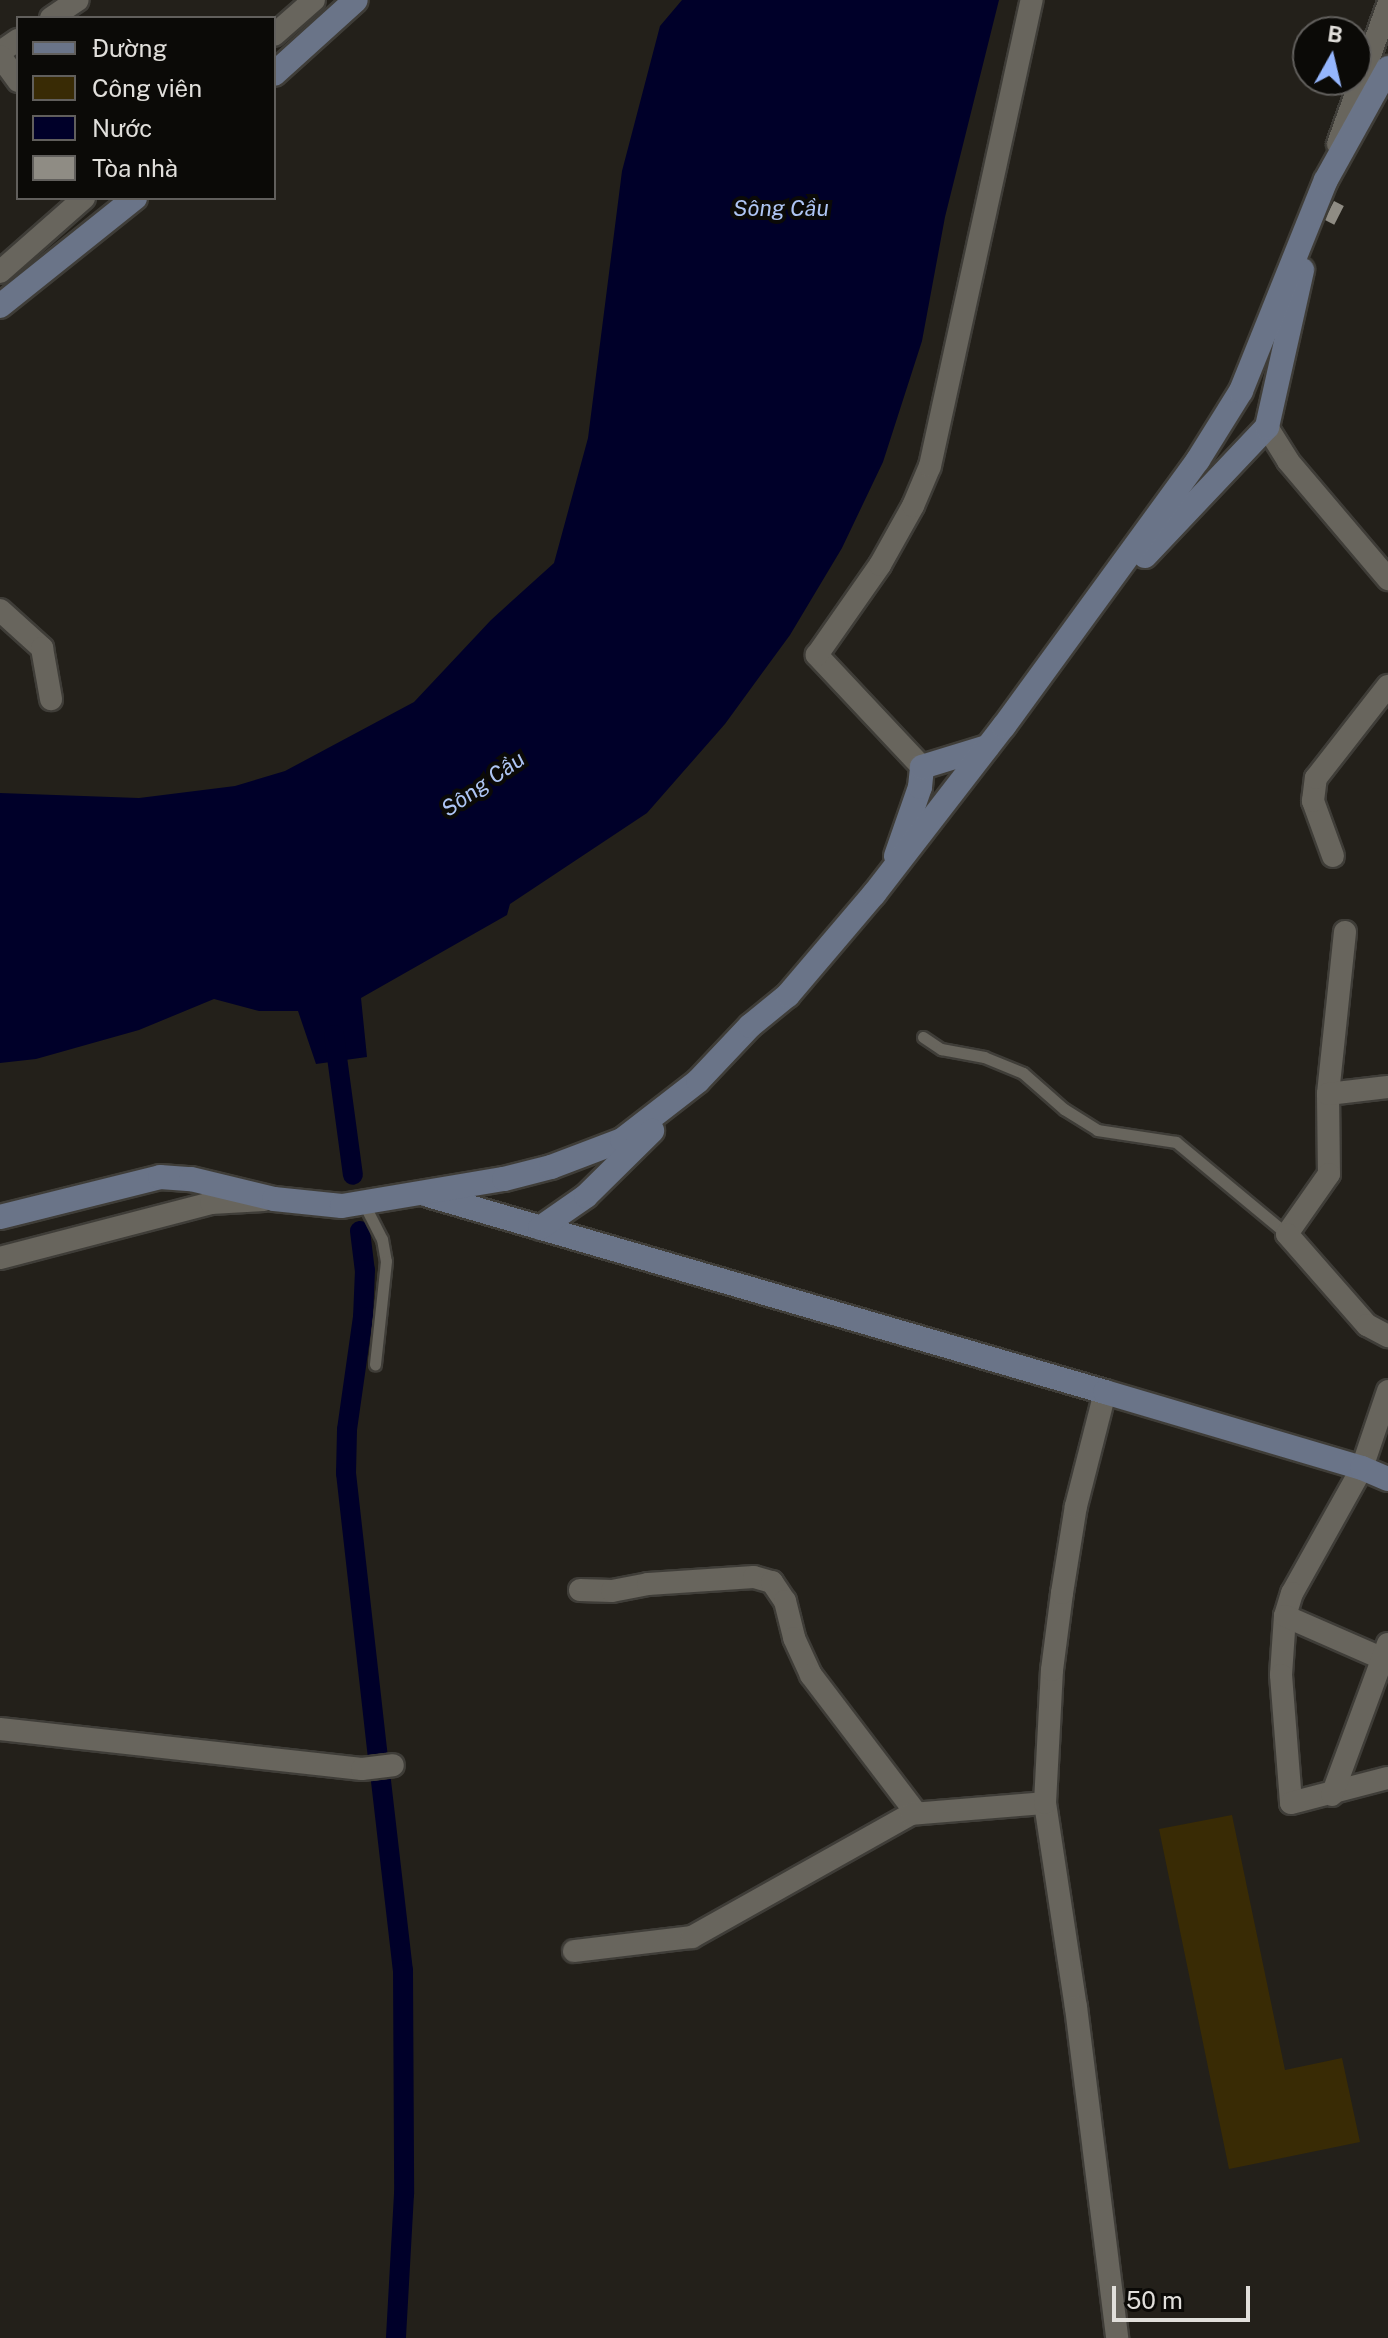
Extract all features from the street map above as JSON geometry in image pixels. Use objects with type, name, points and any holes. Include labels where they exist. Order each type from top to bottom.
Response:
[{"type":"main road","points":[[276,72],[356,0]]},
{"type":"main road","points":[[540,1228],[618,1167],[750,1026],[788,995],[893,870],[1198,460],[1241,391],[1326,180],[1388,68]]},
{"type":"main road","points":[[0,306],[133,200]]},
{"type":"main road","points":[[1089,609],[1146,555],[1267,427],[1311,216]]},
{"type":"main road","points":[[893,870],[922,767],[987,747]]},
{"type":"main road","points":[[0,1217],[160,1177],[191,1179],[310,1205],[364,1203],[424,1194],[551,1167],[622,1140],[698,1081]]},
{"type":"main road","points":[[424,1194],[1105,1392],[1362,1468],[1388,1479]]},
{"type":"street","points":[[54,16],[78,0]]},
{"type":"street","points":[[276,33],[314,0]]},
{"type":"street","points":[[922,767],[817,655],[880,565],[913,506],[930,466],[1032,0]]},
{"type":"street","points":[[1326,180],[1388,5]]},
{"type":"street","points":[[16,42],[0,54],[16,78]]},
{"type":"street","points":[[0,272],[82,200]]},
{"type":"street","points":[[75,248],[91,200]]},
{"type":"street","points":[[1267,427],[1288,461],[1388,579]]},
{"type":"street","points":[[0,610],[42,648],[51,699]]},
{"type":"street","points":[[1333,856],[1313,801],[1316,778],[1388,686]]},
{"type":"street","points":[[1345,932],[1328,1094],[1329,1174],[1287,1234],[1367,1325],[1388,1336]]},
{"type":"street","points":[[1328,1094],[1388,1087]]},
{"type":"street","points":[[0,1258],[211,1203],[274,1199]]},
{"type":"street","points":[[1105,1392],[1076,1506],[1062,1593],[1052,1670],[1045,1803],[1076,2007],[1117,2338]]},
{"type":"street","points":[[1388,1392],[1362,1468],[1297,1581],[1285,1616],[1282,1692],[1291,1803],[1332,1795],[1388,1778]]},
{"type":"street","points":[[580,1590],[612,1591],[648,1584],[754,1577],[772,1582],[785,1601],[794,1638],[811,1675],[909,1799],[916,1813]]},
{"type":"street","points":[[1285,1616],[1386,1654],[1332,1795]]},
{"type":"street","points":[[0,1729],[362,1769],[393,1765]]},
{"type":"street","points":[[574,1951],[692,1937],[916,1813],[1045,1803]]},
{"type":"lane","points":[[923,1037],[941,1049],[984,1057],[1023,1073],[1064,1109],[1097,1130],[1176,1142],[1287,1234]]},
{"type":"lane","points":[[364,1203],[382,1239],[386,1261],[375,1364]]},
{"type":"green space","points":[[1232,1815],[1285,2070],[1342,2058],[1360,2142],[1229,2169],[1159,1829]]},
{"type":"water","name":"Sông Cầu","points":[[682,0],[999,0],[945,217],[922,341],[883,462],[842,548],[790,635],[725,724],[647,813],[510,904],[507,915],[361,998],[367,1057],[316,1064],[298,1011],[259,1011],[214,999],[139,1030],[36,1059],[0,1063],[0,793],[139,798],[235,786],[285,771],[414,702],[491,620],[554,563],[588,438],[622,171],[660,26]]},
{"type":"building","points":[[1334,201],[1344,206],[1334,225],[1324,220]]},
{"type":"waterway","points":[[334,1035],[353,1175]]},
{"type":"waterway","points":[[360,1231],[365,1270],[363,1317],[347,1430],[346,1473],[378,1759]]},
{"type":"waterway","points":[[381,1781],[403,1970],[404,2194],[396,2338]]}]
